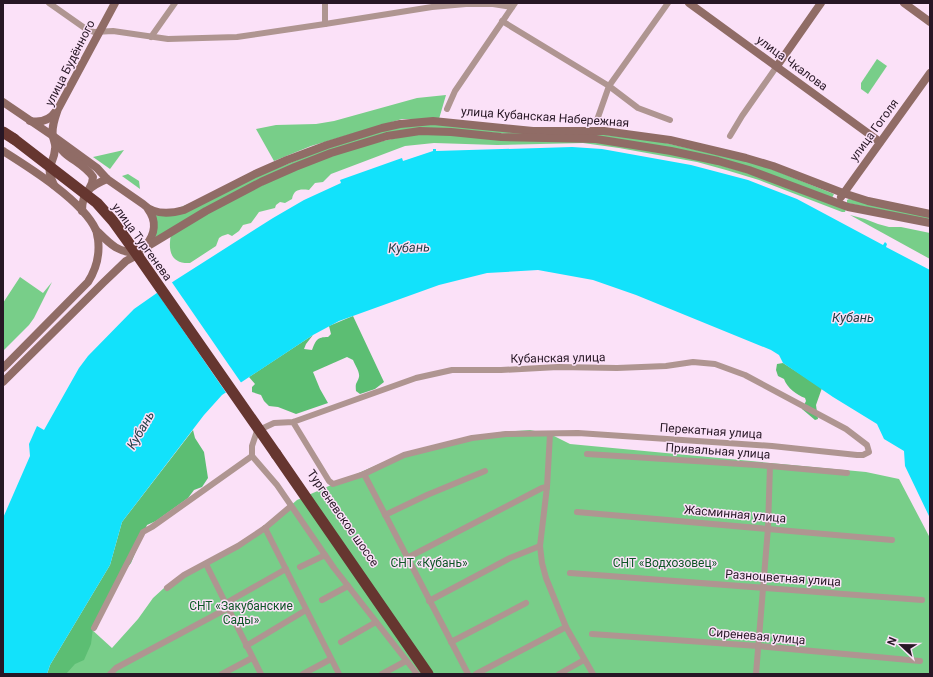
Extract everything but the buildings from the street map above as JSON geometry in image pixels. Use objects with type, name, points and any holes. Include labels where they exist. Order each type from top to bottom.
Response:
[{"type":"highway","name":"улица Тургенева","points":[[6,131],[97,203],[132,246],[193,334]]},
{"type":"highway","name":"Тургеневское шоссе","points":[[193,334],[428,674]]},
{"type":"highway","name":"Тургеневское шоссе","points":[[277,457],[292,468],[436,674]]},
{"type":"main road","name":"улица Будённого","points":[[54,186],[49,170],[56,148],[53,136],[53,123],[58,109],[115,3]]},
{"type":"main road","name":"улица Чкалова","points":[[689,3],[880,142]]},
{"type":"main road","points":[[777,66],[821,3]]},
{"type":"main road","points":[[904,3],[930,22]]},
{"type":"main road","name":"улица Гоголя","points":[[838,203],[843,193],[930,73]]},
{"type":"main road","name":"улица Кубанская Набережная","points":[[3,102],[97,168],[107,179],[148,209],[163,213],[174,213],[184,210],[255,174],[327,145],[394,125],[433,121],[533,130],[600,131],[670,140],[773,166],[868,201],[930,214]]},
{"type":"main road","points":[[29,120],[36,122],[48,119],[58,109]]},
{"type":"main road","name":"улица Кубанская Набережная","points":[[3,382],[126,262],[141,251],[206,211],[261,182],[295,167],[332,153],[387,136],[420,130],[501,137],[596,139],[671,151],[718,161],[749,170],[838,203],[930,223]]},
{"type":"main road","points":[[53,136],[59,148],[89,172],[93,177],[92,183],[83,199],[82,211]]},
{"type":"main road","points":[[3,151],[54,186],[82,211],[96,230],[116,249],[126,252],[141,251],[150,240],[154,226],[153,216],[148,209]]},
{"type":"main road","points":[[16,160],[37,169],[44,167],[64,153],[76,154]]},
{"type":"main road","points":[[88,191],[98,182],[107,179]]},
{"type":"main road","points":[[3,368],[88,282],[94,272],[98,260],[99,248],[96,230]]},
{"type":"street","points":[[49,3],[86,29],[94,32],[112,31],[168,39],[237,37],[432,7],[486,4],[513,5]]},
{"type":"street","points":[[151,37],[175,3]]},
{"type":"street","points":[[325,3],[325,24]]},
{"type":"street","points":[[597,120],[609,86],[668,3]]},
{"type":"street","points":[[447,109],[455,91],[513,5]]},
{"type":"street","points":[[502,21],[609,86],[638,108],[670,120]]},
{"type":"street","points":[[730,136],[777,66]]},
{"type":"street","name":"Кубанская улица","points":[[252,456],[252,446],[257,431],[274,423],[293,422],[416,378],[452,370],[502,370],[558,367],[617,368],[666,366],[693,362],[715,364],[745,375],[846,429],[866,445],[869,452]]},
{"type":"street","name":"Перекатная улица","points":[[293,422],[329,481],[333,484],[364,474],[404,455],[472,438],[506,434],[578,434],[658,438],[772,446],[857,455],[863,455],[869,452]]},
{"type":"street","points":[[549,434],[547,487],[540,546],[542,563],[546,578],[566,627],[593,674]]},
{"type":"street","name":"Привальная улица","points":[[587,454],[770,466],[848,473]]},
{"type":"street","points":[[94,628],[142,532],[152,527],[252,456],[277,484],[325,555],[417,674]]},
{"type":"street","points":[[756,674],[768,528],[770,466]]},
{"type":"street","points":[[385,515],[427,495],[485,471]]},
{"type":"street","points":[[364,474],[450,642],[468,674]]},
{"type":"street","points":[[407,558],[542,488],[547,487]]},
{"type":"street","points":[[167,588],[184,575],[207,565],[238,546],[265,528],[291,506]]},
{"type":"street","name":"Жасминная улица","points":[[577,512],[892,540]]},
{"type":"street","points":[[265,528],[339,674]]},
{"type":"street","points":[[429,601],[510,558],[540,546]]},
{"type":"street","points":[[300,567],[325,555]]},
{"type":"street","points":[[207,565],[261,674]]},
{"type":"street","points":[[110,674],[116,668],[227,606],[286,569]]},
{"type":"street","name":"Разноцветная улица","points":[[570,573],[922,600]]},
{"type":"street","points":[[322,600],[348,586]]},
{"type":"street","points":[[450,642],[526,604]]},
{"type":"street","points":[[246,646],[306,610]]},
{"type":"street","points":[[341,642],[376,622]]},
{"type":"street","points":[[476,674],[566,627]]},
{"type":"street","name":"Сиреневая улица","points":[[592,634],[758,646],[920,661]]},
{"type":"street","points":[[222,674],[252,658]]},
{"type":"street","points":[[303,674],[331,658]]},
{"type":"street","points":[[559,674],[584,660]]},
{"type":"street","points":[[382,674],[406,661]]},
{"type":"green space","points":[[877,59],[887,66],[868,94],[861,89],[861,83]]},
{"type":"green space","points":[[446,95],[439,119],[402,119],[311,146],[274,161],[256,129],[276,125],[316,124],[334,121],[417,98]]},
{"type":"green space","points":[[429,124],[597,134],[652,140],[759,164],[834,194],[832,198],[696,154],[539,136],[428,128],[334,150],[153,239],[154,213],[161,215],[322,150],[396,127]]},
{"type":"green space","points":[[421,134],[594,141],[699,159],[751,174],[846,209],[845,212],[842,212],[759,180],[697,162],[619,148],[583,143],[497,145],[434,143],[405,146],[331,174],[323,182],[315,183],[309,190],[298,190],[294,193],[292,199],[285,203],[280,202],[275,208],[259,212],[251,223],[243,225],[239,231],[232,236],[228,234],[219,238],[216,246],[190,263],[178,261],[172,255],[170,250],[171,234],[260,186],[323,159],[355,148]]},
{"type":"green space","points":[[124,150],[110,169],[93,157]]},
{"type":"green space","points":[[128,174],[139,181],[140,189],[122,176]]},
{"type":"green space","points":[[849,199],[930,217],[930,220],[847,203],[847,200]]},
{"type":"green space","points":[[850,215],[889,227],[901,227],[930,233],[930,259]]},
{"type":"green space","points":[[20,277],[43,293],[52,282],[34,318],[3,351],[3,303]]},
{"type":"green space","points":[[353,316],[384,382],[375,389],[360,394],[356,391],[359,373],[353,360],[347,357],[313,372],[328,403],[296,414],[278,407],[269,406],[261,395],[252,392],[252,387],[255,384],[249,377],[313,335],[304,349],[312,350],[317,340],[328,337],[331,334],[329,326]]},
{"type":"green space","points":[[783,363],[822,388],[816,405],[818,419],[815,420],[802,409],[806,401],[805,398],[793,391],[784,379],[778,376],[776,370],[777,364]]},
{"type":"green space","points":[[193,430],[195,438],[204,452],[208,478],[202,487],[194,490],[188,498],[156,521],[147,525],[131,563],[122,574],[93,628],[91,644],[84,660],[75,664],[66,674],[47,674],[50,665],[110,565],[122,522]]},
{"type":"green space","points":[[530,430],[550,434],[570,444],[866,472],[899,479],[930,538],[930,674],[61,674],[90,628],[112,648],[138,619],[153,598],[164,588],[184,574],[265,528],[297,500],[402,454],[500,432]]},
{"type":"water","name":"Кубань","points":[[572,147],[602,149],[691,165],[748,180],[797,199],[883,245],[885,242],[887,244],[886,247],[930,270],[930,517],[905,466],[904,451],[884,439],[877,424],[833,397],[783,363],[779,355],[771,350],[636,295],[593,280],[538,270],[487,273],[439,285],[339,321],[313,335],[222,395],[204,415],[122,522],[110,565],[50,665],[47,674],[3,674],[3,518],[30,456],[29,444],[37,426],[44,430],[79,368],[88,356],[134,309],[174,281],[273,218],[304,200],[341,183],[340,180],[402,158],[403,161],[433,151],[433,149],[436,149],[436,151]]},
{"type":"pier","points":[[171,281],[242,384],[227,394],[156,291]]},
{"type":"park label","name":"СНТ «Кубань»","points":[[429,563]]},
{"type":"park label","name":"СНТ «Водхозовец»","points":[[665,563]]},
{"type":"park label","name":"СНТ «Закубанские Сады»","points":[[241,613]]}]
